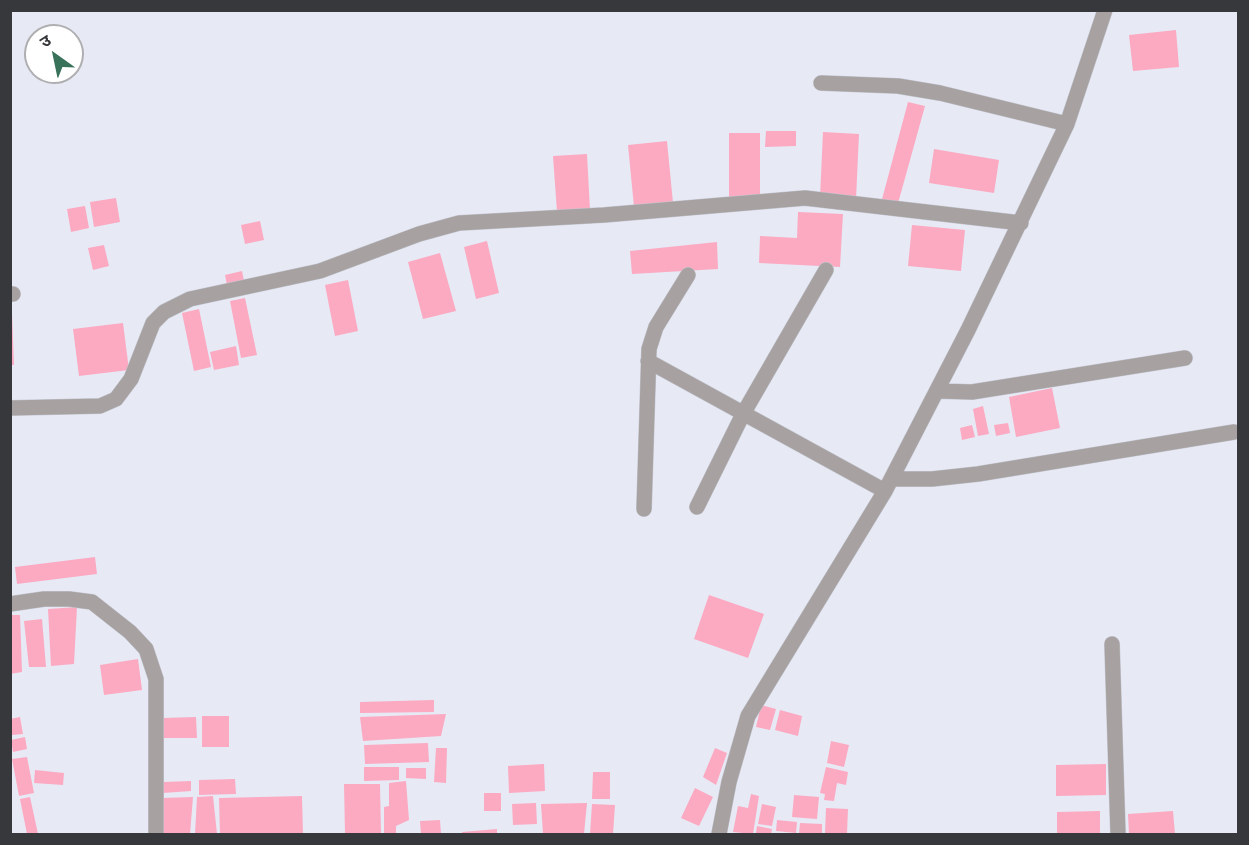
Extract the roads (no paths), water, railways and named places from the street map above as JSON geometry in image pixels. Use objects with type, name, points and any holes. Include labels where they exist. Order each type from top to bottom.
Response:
[{"type":"street","points":[[719,834],[729,782],[748,716],[889,485],[938,391],[1021,223],[1066,124],[1105,10]]},
{"type":"street","points":[[822,83],[898,86],[1004,107],[1066,124]]},
{"type":"street","points":[[10,408],[100,406],[116,399],[131,379],[153,323],[164,312],[190,299],[320,271],[419,234],[459,223],[604,215],[805,198],[1021,223]]},
{"type":"street","points":[[697,507],[743,414],[826,270]]},
{"type":"street","points":[[644,509],[648,361],[656,327],[688,275]]},
{"type":"street","points":[[938,391],[972,392],[1185,358]]},
{"type":"street","points":[[648,361],[743,414],[889,485],[978,474],[1234,432]]},
{"type":"street","points":[[10,604],[44,599],[92,602],[130,632],[146,649],[156,679],[156,834]]},
{"type":"street","points":[[1112,644],[1118,834]]}]
